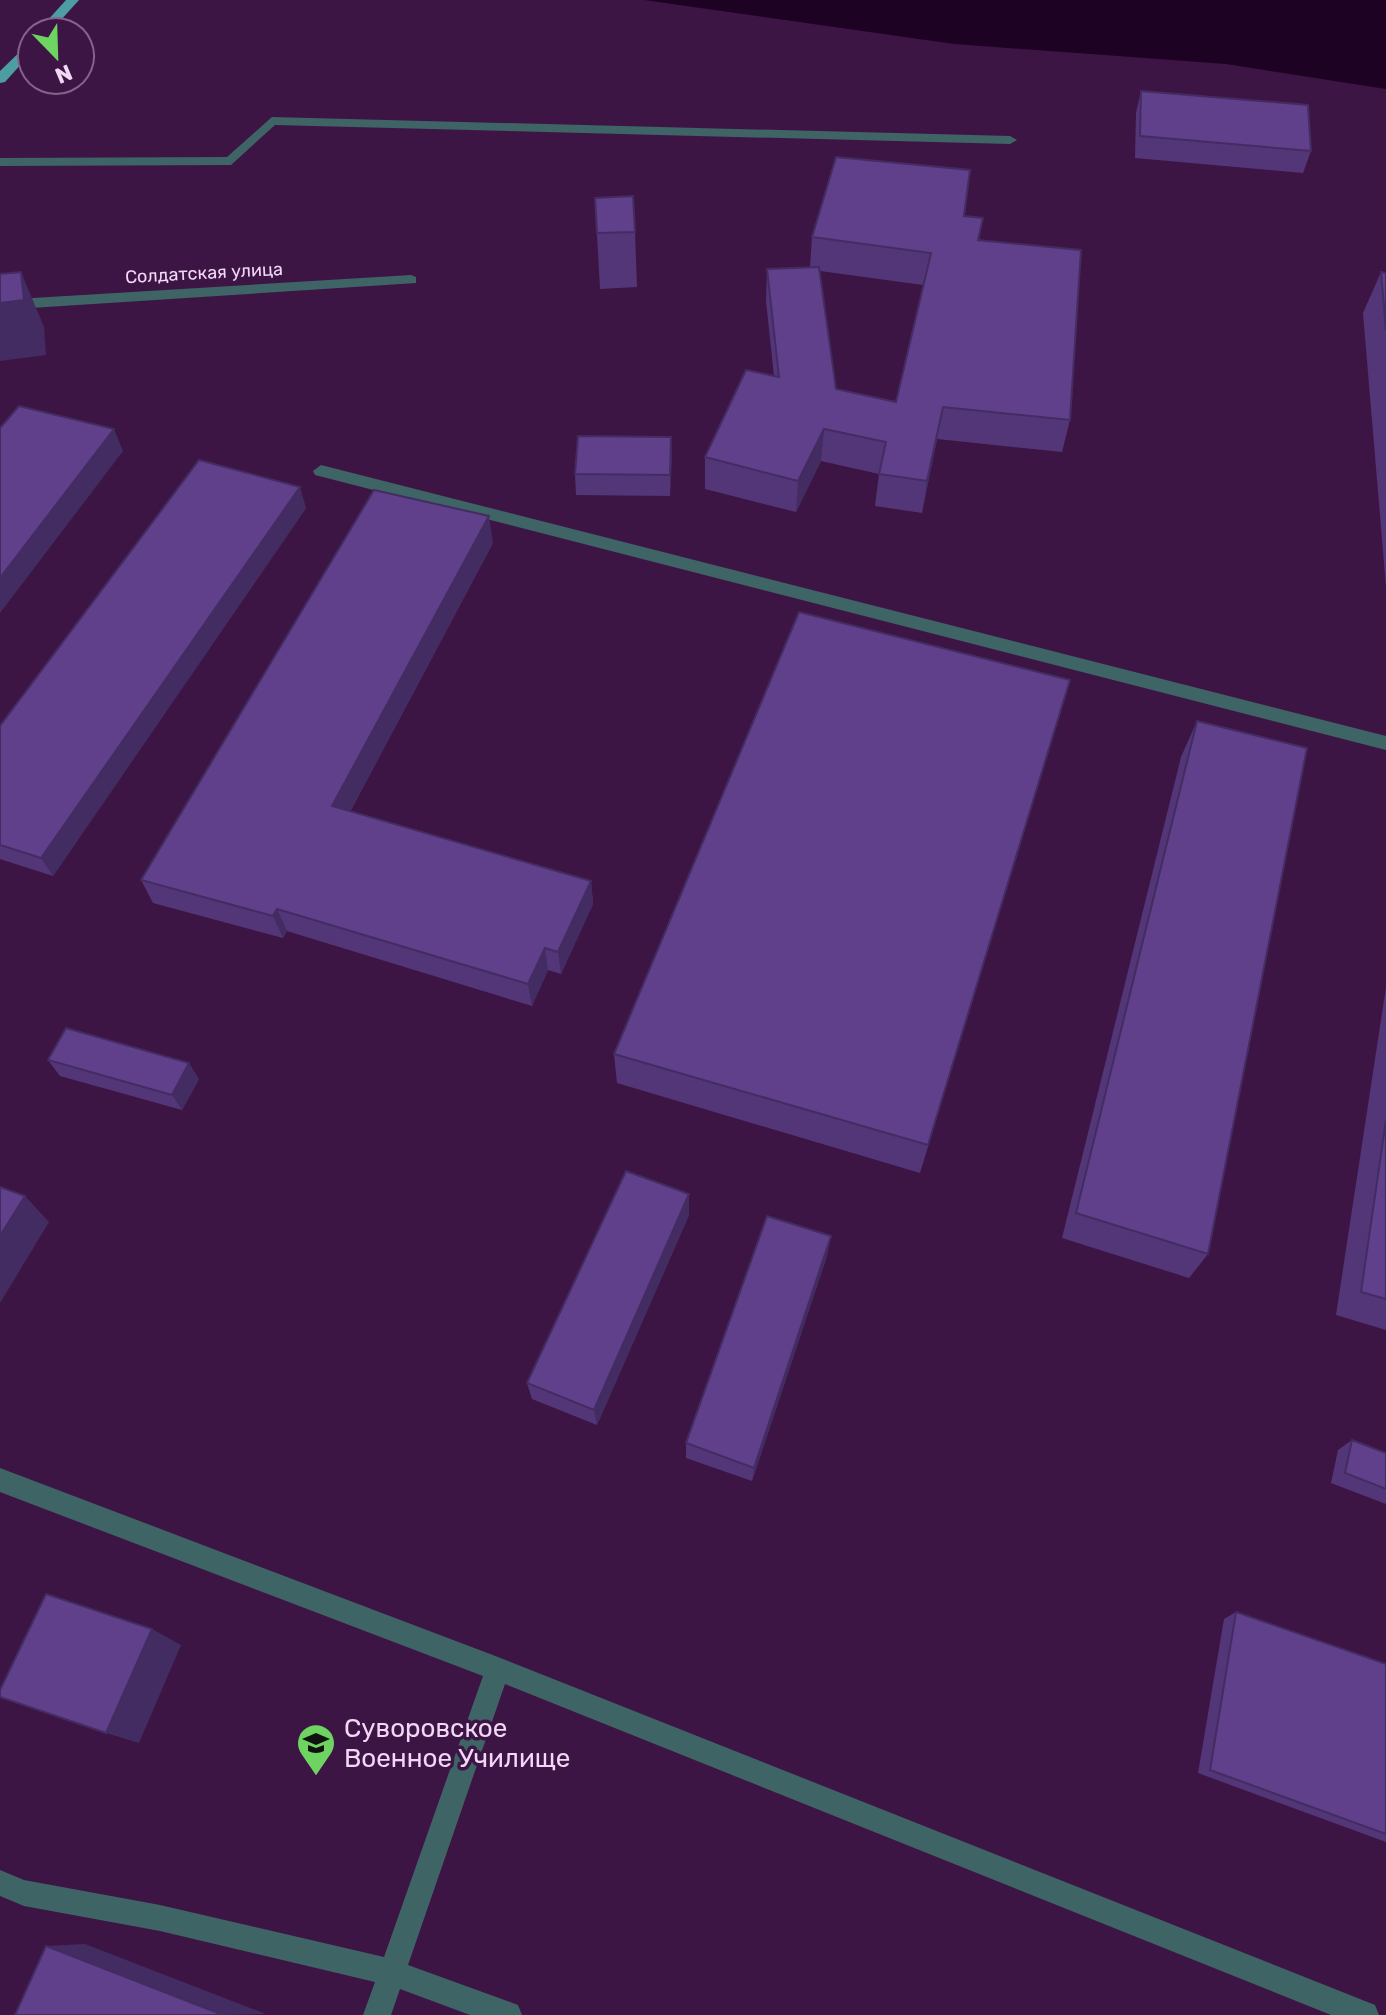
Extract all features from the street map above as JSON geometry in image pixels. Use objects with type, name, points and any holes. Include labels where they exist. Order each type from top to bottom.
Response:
[{"type":"main road","points":[[58,16],[73,0]]},
{"type":"main road","points":[[0,79],[16,62]]},
{"type":"street","points":[[0,162],[231,161],[272,121],[1010,140]]},
{"type":"street","name":"Солдатская улица","points":[[0,305],[411,280]]},
{"type":"street","points":[[321,471],[1386,743]]},
{"type":"street","points":[[0,1480],[498,1669],[1365,2015]]},
{"type":"street","points":[[377,2015],[498,1669]]},
{"type":"street","points":[[0,1883],[24,1893],[160,1918],[392,1973],[508,2015]]},
{"type":"shaded area","points":[[644,0],[1386,0],[1386,89],[1226,64],[954,44]]},
{"type":"building","points":[[1141,91],[1308,105],[1311,151],[1140,136]]},
{"type":"building","points":[[836,157],[970,170],[964,216],[983,218],[978,240],[1081,250],[1070,420],[943,407],[927,481],[879,474],[886,442],[824,429],[798,481],[705,457],[746,370],[779,377],[767,269],[819,267],[836,389],[896,402],[931,253],[812,237]]},
{"type":"building","points":[[633,196],[635,232],[597,233],[595,198]]},
{"type":"building","points":[[21,272],[24,300],[0,303],[0,274]]},
{"type":"building","points":[[1381,272],[1386,273],[1386,330]]},
{"type":"building","points":[[19,406],[114,429],[0,578],[0,428]]},
{"type":"building","points":[[578,436],[671,437],[670,475],[575,474]]},
{"type":"building","points":[[199,460],[300,487],[41,858],[0,845],[0,726]]},
{"type":"building","points":[[374,490],[489,516],[332,806],[591,881],[558,952],[545,948],[528,984],[277,909],[273,916],[141,880]]},
{"type":"building","points":[[799,612],[1070,680],[928,1145],[614,1054]]},
{"type":"building","points":[[1197,721],[1307,748],[1208,1254],[1076,1213]]},
{"type":"building","points":[[66,1028],[189,1063],[172,1095],[48,1060]]},
{"type":"building","points":[[1386,1120],[1386,1299],[1361,1292]]},
{"type":"building","points":[[626,1171],[689,1194],[594,1410],[527,1383]]},
{"type":"building","points":[[0,1187],[25,1196],[0,1236]]},
{"type":"building","points":[[767,1216],[831,1236],[754,1468],[686,1443]]},
{"type":"building","points":[[1352,1440],[1386,1453],[1386,1489],[1345,1473]]},
{"type":"building","points":[[46,1594],[152,1629],[106,1733],[0,1697],[0,1690]]},
{"type":"building","points":[[1236,1612],[1386,1664],[1386,1834],[1210,1770]]},
{"type":"building","points":[[46,1946],[223,2015],[15,2015]]},
{"type":"place","name":"Суворовское Военное Училище","points":[[316,1777]]}]
